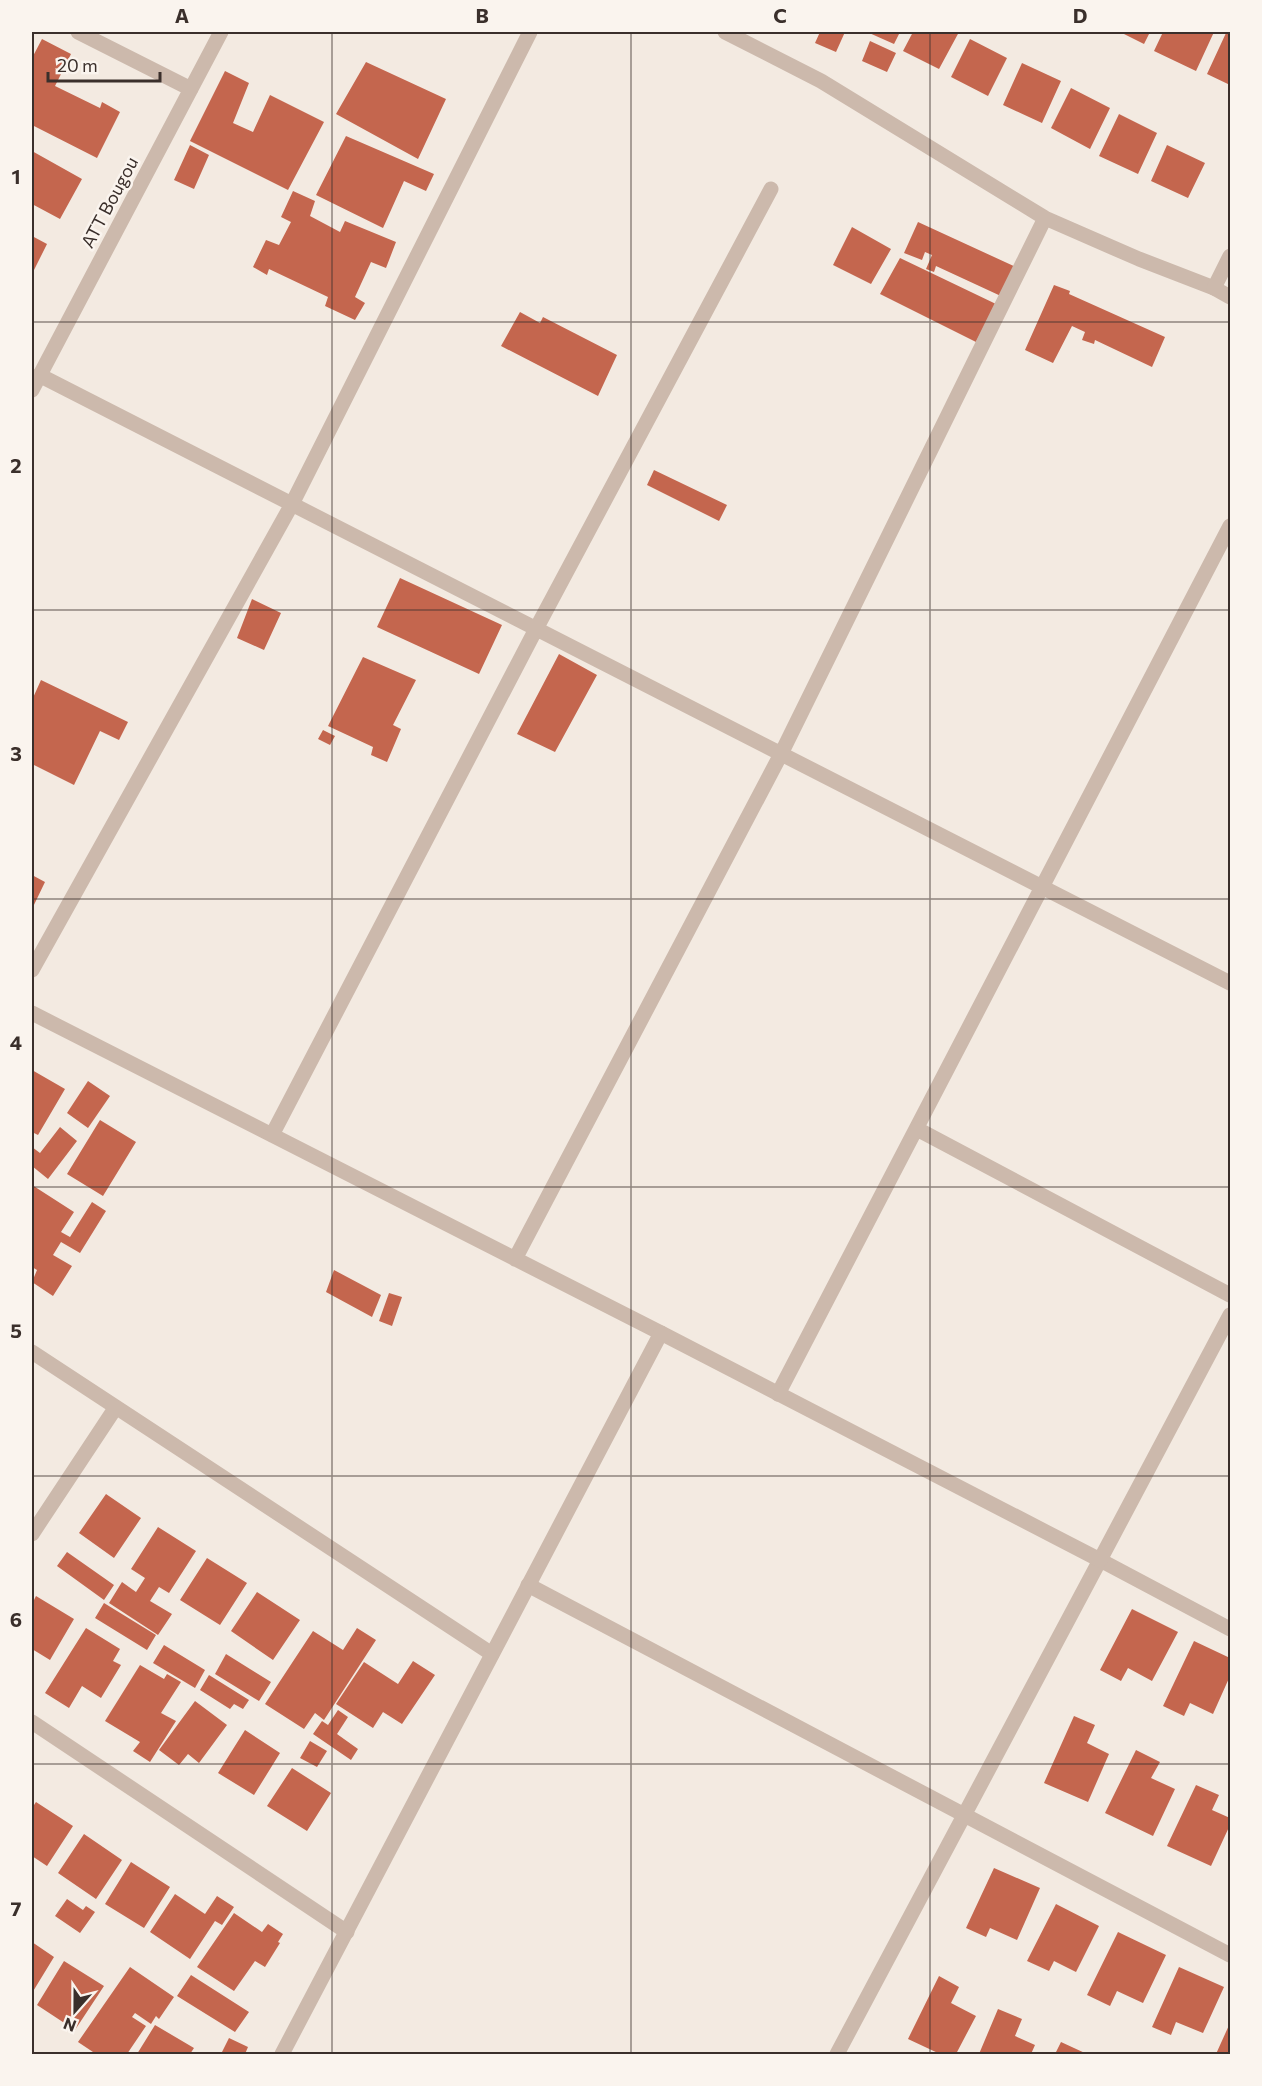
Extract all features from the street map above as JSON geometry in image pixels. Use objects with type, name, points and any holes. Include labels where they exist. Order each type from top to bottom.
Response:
[{"type":"street","points":[[78,32],[191,89]]},
{"type":"street","name":"ATT Bougou","points":[[32,390],[221,32]]},
{"type":"street","points":[[32,970],[292,504],[530,32]]},
{"type":"street","points":[[725,32],[821,81],[1046,218],[1139,259],[1214,288],[1230,297]]},
{"type":"street","points":[[272,1135],[536,628],[771,189]]},
{"type":"street","points":[[515,1259],[781,754],[1046,218]]},
{"type":"street","points":[[1214,288],[1230,256]]},
{"type":"street","points":[[39,375],[1230,983]]},
{"type":"street","points":[[778,1394],[1230,526]]},
{"type":"street","points":[[32,1013],[661,1333],[1230,1629]]},
{"type":"street","points":[[916,1129],[1230,1295]]},
{"type":"street","points":[[841,2053],[1230,1315]]},
{"type":"street","points":[[282,2055],[661,1333]]},
{"type":"street","points":[[32,1352],[492,1654]]},
{"type":"street","points":[[32,1534],[116,1407]]},
{"type":"street","points":[[528,1585],[1230,1955]]},
{"type":"street","points":[[32,1722],[346,1932]]},
{"type":"building","points":[[820,32],[845,32],[836,52],[815,43]]},
{"type":"building","points":[[867,32],[900,32],[894,44]]},
{"type":"building","points":[[913,32],[959,32],[939,69],[903,51]]},
{"type":"building","points":[[1120,32],[1150,32],[1144,44]]},
{"type":"building","points":[[1163,32],[1214,32],[1196,71],[1154,51]]},
{"type":"building","points":[[1226,33],[1230,35],[1230,85],[1207,74]]},
{"type":"building","points":[[42,39],[71,54],[55,86],[100,108],[102,102],[120,112],[97,158],[32,125],[32,58]]},
{"type":"building","points":[[970,39],[1007,58],[988,96],[951,77]]},
{"type":"building","points":[[870,41],[896,53],[887,72],[862,61]]},
{"type":"building","points":[[366,62],[446,99],[418,159],[336,114]]},
{"type":"building","points":[[1022,63],[1061,81],[1042,123],[1003,105]]},
{"type":"building","points":[[225,71],[249,83],[233,123],[253,132],[270,95],[324,122],[288,190],[190,141]]},
{"type":"building","points":[[1071,88],[1110,108],[1090,149],[1051,128]]},
{"type":"building","points":[[1119,114],[1157,133],[1138,174],[1099,156]]},
{"type":"building","points":[[346,136],[434,174],[426,191],[404,181],[383,228],[316,195]]},
{"type":"building","points":[[190,145],[209,155],[194,189],[174,180]]},
{"type":"building","points":[[1167,145],[1205,163],[1188,198],[1151,181]]},
{"type":"building","points":[[32,151],[82,179],[60,219],[32,204]]},
{"type":"building","points":[[293,191],[315,201],[310,216],[340,232],[345,221],[396,242],[386,268],[371,262],[355,297],[365,303],[355,320],[325,306],[328,297],[269,269],[267,275],[253,267],[266,240],[279,245],[291,222],[281,217]]},
{"type":"building","points":[[918,222],[1018,268],[1003,297],[936,266],[934,272],[926,269],[932,255],[925,252],[922,260],[904,253]]},
{"type":"building","points":[[852,227],[891,249],[871,284],[833,265]]},
{"type":"building","points":[[32,236],[47,244],[32,274]]},
{"type":"building","points":[[900,258],[996,304],[976,342],[880,294]]},
{"type":"building","points":[[1054,285],[1165,337],[1152,367],[1095,340],[1094,344],[1082,340],[1085,332],[1072,326],[1053,363],[1025,350]]},
{"type":"building","points":[[520,312],[540,323],[543,317],[617,355],[598,396],[501,346]]},
{"type":"building","points":[[654,470],[727,505],[719,521],[647,485]]},
{"type":"building","points":[[400,578],[502,625],[479,674],[377,627]]},
{"type":"building","points":[[252,599],[281,613],[264,650],[237,638]]},
{"type":"building","points":[[559,654],[597,675],[555,752],[517,734]]},
{"type":"building","points":[[363,657],[416,680],[393,725],[401,729],[387,762],[371,755],[373,747],[328,726]]},
{"type":"building","points":[[41,680],[128,722],[119,740],[100,731],[74,785],[32,764],[32,700]]},
{"type":"building","points":[[323,730],[335,736],[330,745],[318,739]]},
{"type":"building","points":[[32,875],[45,882],[32,909]]},
{"type":"building","points":[[32,1070],[65,1089],[38,1135],[32,1132]]},
{"type":"building","points":[[88,1081],[110,1096],[88,1128],[67,1113]]},
{"type":"building","points":[[100,1120],[136,1142],[103,1196],[67,1174]]},
{"type":"building","points":[[60,1127],[77,1141],[48,1179],[32,1166],[32,1147],[40,1153]]},
{"type":"building","points":[[32,1185],[74,1212],[61,1232],[70,1237],[92,1202],[106,1211],[80,1253],[61,1242],[53,1255],[72,1266],[53,1296],[32,1282],[37,1270],[32,1267]]},
{"type":"building","points":[[334,1270],[381,1295],[372,1317],[326,1292]]},
{"type":"building","points":[[389,1293],[402,1297],[392,1326],[379,1321]]},
{"type":"building","points":[[106,1494],[141,1518],[114,1558],[79,1533]]},
{"type":"building","points":[[158,1527],[196,1551],[169,1593],[159,1587],[150,1601],[172,1614],[158,1635],[109,1603],[122,1582],[136,1592],[145,1578],[131,1569]]},
{"type":"building","points":[[67,1552],[114,1585],[104,1600],[57,1566]]},
{"type":"building","points":[[207,1558],[247,1583],[220,1625],[180,1600]]},
{"type":"building","points":[[257,1592],[300,1620],[273,1660],[231,1631]]},
{"type":"building","points":[[36,1596],[74,1619],[50,1660],[32,1649],[32,1604]]},
{"type":"building","points":[[104,1603],[156,1635],[147,1650],[95,1618]]},
{"type":"building","points":[[1132,1609],[1178,1632],[1152,1681],[1128,1668],[1121,1681],[1100,1670]]},
{"type":"building","points":[[86,1628],[120,1649],[113,1661],[121,1665],[101,1698],[82,1686],[69,1708],[45,1693]]},
{"type":"building","points":[[357,1628],[376,1640],[324,1720],[315,1713],[304,1729],[265,1704],[313,1631],[343,1650]]},
{"type":"building","points":[[1194,1641],[1230,1658],[1230,1676],[1213,1714],[1190,1703],[1184,1716],[1163,1706]]},
{"type":"building","points":[[164,1645],[205,1670],[195,1688],[153,1663]]},
{"type":"building","points":[[226,1654],[271,1682],[259,1701],[215,1674]]},
{"type":"building","points":[[413,1661],[435,1675],[402,1724],[383,1712],[373,1728],[336,1704],[364,1662],[398,1684]]},
{"type":"building","points":[[140,1665],[164,1679],[167,1674],[181,1682],[161,1713],[176,1721],[150,1762],[133,1751],[140,1742],[105,1721]]},
{"type":"building","points":[[209,1675],[249,1700],[243,1709],[234,1704],[230,1709],[200,1690]]},
{"type":"building","points":[[195,1701],[227,1725],[199,1763],[188,1754],[179,1765],[159,1750]]},
{"type":"building","points":[[338,1710],[348,1717],[337,1734],[358,1749],[351,1760],[313,1734],[322,1721],[328,1725]]},
{"type":"building","points":[[1074,1716],[1095,1725],[1087,1743],[1109,1754],[1088,1802],[1044,1783]]},
{"type":"building","points":[[245,1730],[280,1753],[254,1795],[218,1773]]},
{"type":"building","points":[[310,1741],[327,1751],[317,1767],[300,1758]]},
{"type":"building","points":[[1136,1750],[1160,1762],[1151,1778],[1175,1789],[1153,1836],[1105,1813]]},
{"type":"building","points":[[292,1768],[331,1793],[307,1831],[267,1806]]},
{"type":"building","points":[[1196,1785],[1219,1795],[1212,1810],[1230,1818],[1230,1825],[1211,1866],[1167,1846]]},
{"type":"building","points":[[36,1802],[73,1826],[47,1866],[32,1856],[32,1808]]},
{"type":"building","points":[[84,1834],[122,1860],[96,1899],[58,1873]]},
{"type":"building","points":[[131,1862],[170,1887],[144,1928],[105,1904]]},
{"type":"building","points":[[994,1868],[1040,1888],[1017,1940],[990,1928],[986,1937],[966,1928]]},
{"type":"building","points":[[175,1894],[205,1914],[217,1896],[234,1907],[222,1925],[215,1921],[190,1959],[150,1932]]},
{"type":"building","points":[[67,1899],[83,1910],[86,1906],[95,1912],[80,1933],[55,1916]]},
{"type":"building","points":[[1056,1904],[1099,1926],[1076,1972],[1054,1961],[1049,1971],[1027,1961]]},
{"type":"building","points":[[234,1913],[262,1932],[268,1924],[283,1934],[265,1967],[255,1961],[234,1991],[197,1967]]},
{"type":"building","points":[[1118,1932],[1166,1955],[1143,2003],[1117,1991],[1110,2006],[1087,1995]]},
{"type":"building","points":[[32,1942],[54,1957],[32,1993]]},
{"type":"building","points":[[64,1961],[104,1986],[75,2030],[37,2005]]},
{"type":"building","points":[[130,1967],[174,1997],[159,2019],[156,2016],[151,2024],[135,2013],[132,2017],[146,2026],[127,2054],[96,2054],[78,2042]]},
{"type":"building","points":[[1179,1967],[1224,1987],[1203,2033],[1176,2022],[1171,2035],[1152,2027]]},
{"type":"building","points":[[191,1975],[249,2012],[235,2032],[177,1996]]},
{"type":"building","points":[[939,1976],[959,1987],[951,2003],[976,2016],[956,2054],[940,2054],[908,2039]]},
{"type":"building","points":[[998,2009],[1022,2019],[1015,2036],[1035,2045],[1031,2054],[979,2054]]},
{"type":"building","points":[[1230,2023],[1230,2054],[1216,2054]]},
{"type":"building","points":[[155,2025],[194,2048],[190,2054],[137,2054]]},
{"type":"building","points":[[229,2038],[248,2047],[245,2054],[221,2054]]},
{"type":"building","points":[[1061,2042],[1087,2054],[1055,2054]]}]
